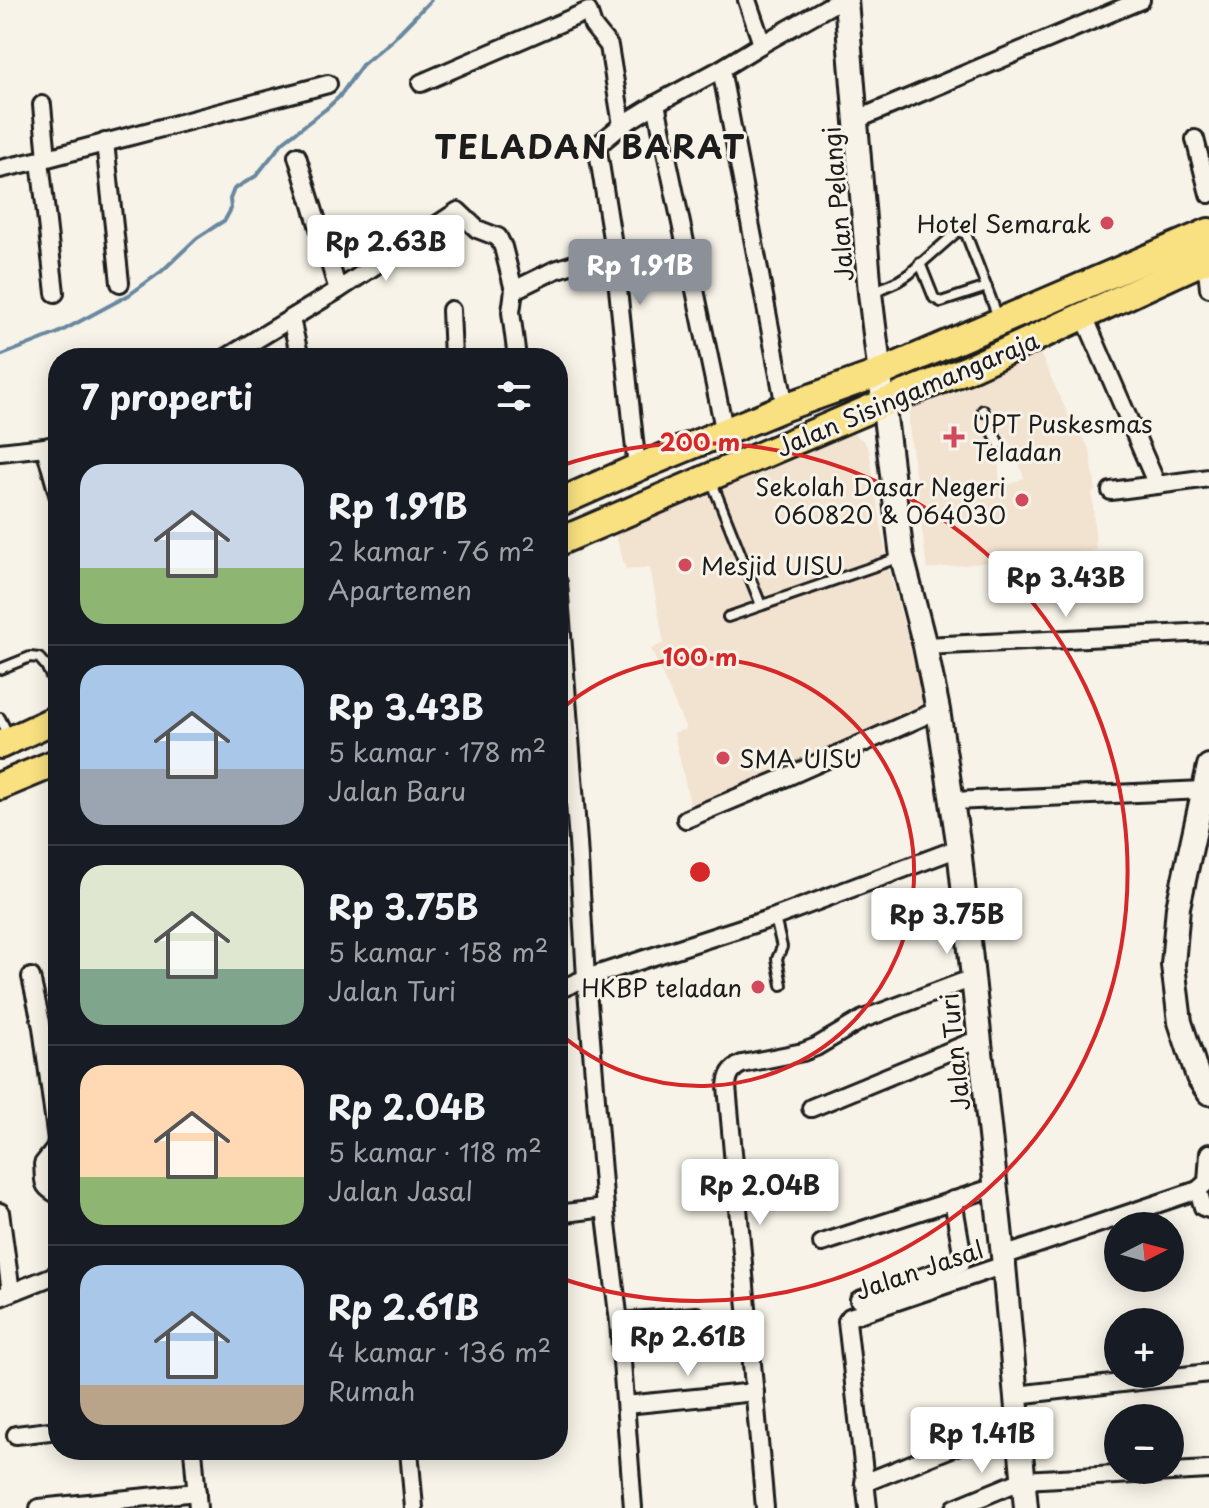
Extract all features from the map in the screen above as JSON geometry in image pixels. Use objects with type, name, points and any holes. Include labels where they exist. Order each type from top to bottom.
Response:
[{"type":"main road","name":"Jalan Pelangi","points":[[843,0],[870,293],[884,404]]},
{"type":"main road","name":"Jalan Sisingamangaraja","points":[[568,499],[785,407],[880,373],[1209,232]]},
{"type":"main road","name":"Jalan Sisingamangaraja","points":[[568,538],[884,404],[970,374],[1084,316],[1208,259]]},
{"type":"main road","name":"Jalan Turi","points":[[884,404],[902,557],[925,646],[953,801],[1004,1260],[1026,1508]]},
{"type":"main road","points":[[4,734],[48,721]]},
{"type":"main road","points":[[0,786],[48,766]]},
{"type":"main road","points":[[1209,766],[1206,791],[1178,907],[1173,965],[1180,1022],[1198,1077],[1209,1093]]},
{"type":"street","points":[[747,0],[762,44]]},
{"type":"street","points":[[637,468],[614,251],[598,151],[600,142],[656,104],[843,0]]},
{"type":"street","points":[[856,120],[1141,0]]},
{"type":"street","points":[[421,83],[593,18],[609,46],[622,125]]},
{"type":"street","points":[[721,69],[785,407]]},
{"type":"street","points":[[0,169],[328,84]]},
{"type":"street","points":[[656,104],[725,433]]},
{"type":"street","points":[[42,105],[43,159],[55,293]]},
{"type":"street","points":[[1195,139],[1209,194]]},
{"type":"street","points":[[105,142],[120,283]]},
{"type":"street","points":[[297,156],[338,290]]},
{"type":"street","points":[[243,348],[458,211],[477,229],[498,237],[503,247],[514,290],[511,312],[516,348]]},
{"type":"street","points":[[514,290],[555,270],[614,251]]},
{"type":"street","points":[[1208,259],[1209,288]]},
{"type":"street","points":[[451,310],[453,348]]},
{"type":"street","points":[[1084,316],[1157,485]]},
{"type":"street","points":[[291,319],[298,348]]},
{"type":"street","points":[[0,452],[48,446]]},
{"type":"street","points":[[1111,491],[1209,478]]},
{"type":"street","points":[[925,646],[1209,632]]},
{"type":"street","points":[[686,819],[938,710]]},
{"type":"street","points":[[568,712],[586,978],[605,1208],[619,1322],[633,1508]]},
{"type":"street","points":[[953,801],[1206,791]]},
{"type":"street","points":[[568,986],[775,917],[959,848]]},
{"type":"street","points":[[31,977],[48,1044]]},
{"type":"street","points":[[765,1508],[727,1086],[731,1072],[742,1064],[816,1047],[863,1019],[973,978]]},
{"type":"street","points":[[811,1108],[979,1039]]},
{"type":"street","points":[[1209,1153],[1209,1179],[1198,1190],[1203,1207],[1209,1209]]},
{"type":"street","points":[[48,1158],[43,1164],[48,1190]]},
{"type":"street","points":[[822,1243],[995,1187]]},
{"type":"street","name":"Jalan Jasal","points":[[864,1483],[848,1318],[1198,1190]]},
{"type":"street","points":[[859,1300],[961,1263],[963,1258],[953,1200]]},
{"type":"street","points":[[568,1213],[605,1208]]},
{"type":"street","points":[[0,1212],[5,1294],[48,1278]]},
{"type":"street","points":[[619,1322],[697,1316]]},
{"type":"street","points":[[1016,1395],[1209,1373]]},
{"type":"street","points":[[626,1405],[755,1392]]},
{"type":"street","points":[[868,1508],[864,1483],[1019,1421]]},
{"type":"street","points":[[16,1435],[48,1431]]},
{"type":"street","points":[[39,1508],[197,1500],[194,1460]]},
{"type":"street","points":[[410,1460],[414,1508]]},
{"type":"street","points":[[955,1508],[1023,1480],[1209,1470]]},
{"type":"lane","points":[[870,293],[909,274],[958,231],[965,232],[1000,322]]},
{"type":"lane","points":[[920,263],[934,298],[941,302],[987,287]]},
{"type":"lane","points":[[993,432],[999,444]]},
{"type":"lane","points":[[710,478],[761,605]]},
{"type":"lane","points":[[728,617],[902,557]]},
{"type":"lane","points":[[0,669],[30,657],[39,658],[48,670]]},
{"type":"lane","points":[[775,917],[782,947],[777,959],[782,985]]},
{"type":"shaded area","points":[[1040,353],[1077,435],[1081,434],[1090,451],[1096,491],[1092,493],[1096,550],[927,569],[909,412],[916,401],[988,368],[991,375]],"holes":[[[1005,433],[1024,478],[1000,489],[997,436]]]},
{"type":"shaded area","points":[[854,434],[864,441],[869,451],[887,562],[927,710],[766,781],[691,808],[674,733],[686,729],[651,649],[664,643],[650,567],[626,570],[615,533],[842,435]]},
{"type":"waterway","points":[[0,356],[58,333],[129,295],[162,271],[197,238],[225,220],[231,209],[230,199],[234,189],[256,176],[283,142],[339,97],[362,65],[431,0]]},
{"type":"place","name":"Hotel Semarak","points":[[1107,223]]},
{"type":"place","name":"UPT Puskesmas Teladan","points":[[954,437]]},
{"type":"place","name":"Sekolah Dasar Negeri 060820 & 064030","points":[[1022,500]]},
{"type":"place","name":"Mesjid UISU","points":[[685,565]]},
{"type":"place","name":"SMA UISU","points":[[723,758]]},
{"type":"place","name":"HKBP teladan","points":[[758,987]]},
{"type":"district","name":"TELADAN BARAT","points":[[590,146]]}]
